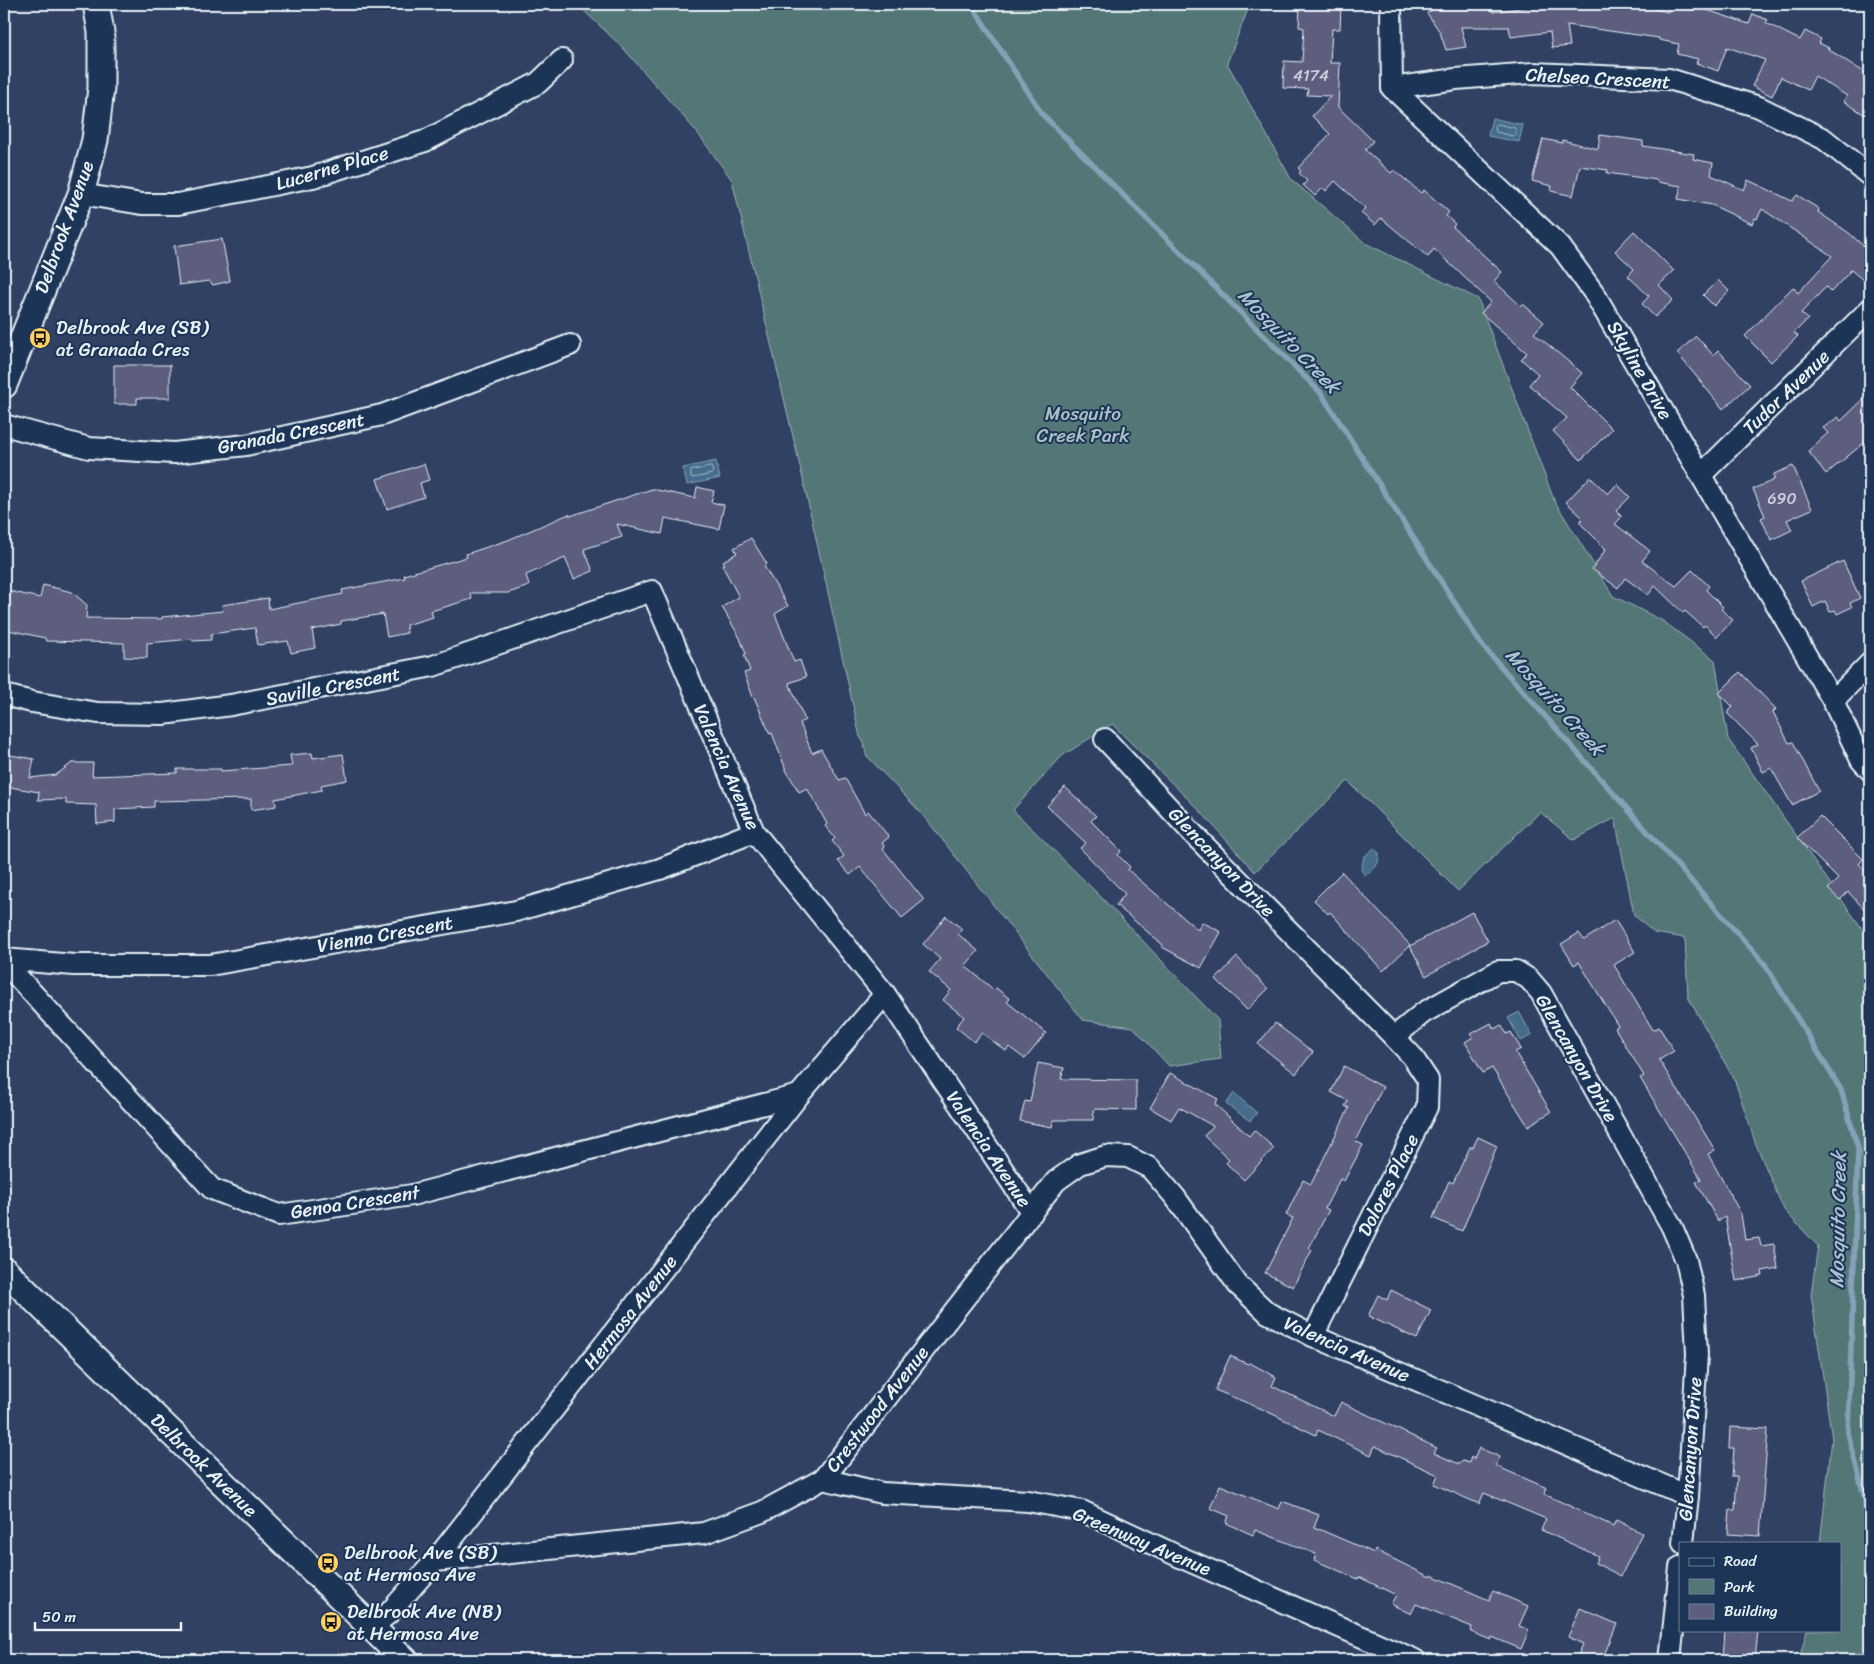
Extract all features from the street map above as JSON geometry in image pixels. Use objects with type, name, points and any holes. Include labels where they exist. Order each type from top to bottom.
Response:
[{"type":"street","name":"Delbrook Avenue","points":[[4,385],[81,194],[95,140],[102,88],[101,32],[96,4]]},
{"type":"street","points":[[1391,4],[1392,88]]},
{"type":"street","name":"Lucerne Place","points":[[81,194],[142,204],[178,204],[313,178],[425,141],[538,83],[562,60]]},
{"type":"street","name":"Chelsea Crescent","points":[[1392,88],[1456,79],[1533,73],[1669,79],[1759,107],[1824,140],[1870,176]]},
{"type":"street","name":"Skyline Drive","points":[[1392,88],[1560,246],[1594,292],[1833,701],[1860,760],[1870,770]]},
{"type":"street","name":"Tudor Avenue","points":[[1701,475],[1870,309]]},
{"type":"street","name":"Granada Crescent","points":[[4,425],[89,448],[174,453],[246,445],[382,415],[570,345]]},
{"type":"street","name":"Saville Crescent","points":[[4,696],[98,713],[163,714],[231,706],[433,666],[652,591]]},
{"type":"street","name":"Valencia Avenue","points":[[652,591],[754,832],[885,994],[1032,1213],[1056,1181],[1080,1164],[1106,1156],[1128,1157],[1150,1168],[1176,1197],[1238,1285],[1268,1313],[1312,1336],[1688,1496]]},
{"type":"street","points":[[1833,701],[1870,663]]},
{"type":"street","name":"Glencanyon Drive","points":[[1105,739],[1197,838],[1394,1037],[1423,1013],[1498,971],[1516,971],[1541,992],[1672,1227],[1686,1260],[1694,1296],[1697,1354],[1683,1542]]},
{"type":"street","name":"Vienna Crescent","points":[[4,960],[74,965],[210,965],[516,911],[660,869],[754,832]]},
{"type":"street","name":"Genoa Crescent","points":[[4,960],[212,1189],[279,1215],[412,1195],[799,1095]]},
{"type":"street","name":"Hermosa Avenue","points":[[371,1628],[389,1613],[435,1561],[799,1095],[885,994]]},
{"type":"street","name":"Dolores Place","points":[[1312,1336],[1427,1107],[1428,1080],[1412,1056],[1394,1037]]},
{"type":"street","name":"Crestwood Avenue","points":[[435,1561],[704,1533],[762,1512],[823,1479],[1032,1213]]},
{"type":"street","name":"Delbrook Avenue","points":[[4,1270],[405,1660]]},
{"type":"street","name":"Greenway Avenue","points":[[823,1479],[882,1493],[1028,1501],[1082,1511],[1180,1557],[1415,1660]]},
{"type":"street","points":[[1670,1660],[1679,1576]]},
{"type":"green space","name":"Mosquito Creek Park","points":[[577,4],[1250,4],[1227,63],[1291,179],[1365,243],[1478,299],[1554,500],[1613,596],[1663,621],[1715,660],[1728,739],[1863,930],[1870,934],[1870,1660],[1799,1660],[1806,1632],[1842,1632],[1842,1542],[1820,1542],[1832,1439],[1811,1294],[1818,1246],[1784,1210],[1755,1142],[1735,1081],[1688,997],[1685,938],[1654,933],[1634,915],[1615,818],[1574,840],[1540,812],[1458,891],[1348,781],[1255,872],[1201,812],[1112,724],[1062,756],[1013,810],[1102,898],[1218,1020],[1221,1059],[1169,1066],[1133,1027],[1083,1020],[923,815],[866,755],[864,742],[860,737],[800,466],[732,180],[696,131],[623,48]]},
{"type":"water","points":[[1492,118],[1523,125],[1519,142],[1488,136]]},
{"type":"water","points":[[716,461],[720,478],[687,485],[683,468]]},
{"type":"water","points":[[1374,848],[1379,853],[1378,863],[1372,871],[1365,875],[1361,870],[1364,857]]},
{"type":"water","points":[[1519,1012],[1532,1035],[1521,1041],[1508,1018]]},
{"type":"water","points":[[1234,1093],[1257,1113],[1250,1121],[1226,1104]]},
{"type":"building","points":[[1300,4],[1341,4],[1340,29],[1332,29],[1330,63],[1340,63],[1338,107],[1373,141],[1365,150],[1391,173],[1394,170],[1421,193],[1424,190],[1449,212],[1446,216],[1455,224],[1453,227],[1502,272],[1494,281],[1521,306],[1523,304],[1544,322],[1534,333],[1582,373],[1570,387],[1612,429],[1581,460],[1553,431],[1567,418],[1529,385],[1538,374],[1521,359],[1527,353],[1481,313],[1491,302],[1434,249],[1428,257],[1381,218],[1375,225],[1361,213],[1365,208],[1335,181],[1326,191],[1323,188],[1315,196],[1303,185],[1307,181],[1299,173],[1301,171],[1298,168],[1330,134],[1312,116],[1331,96],[1307,95],[1308,89],[1283,88],[1284,61],[1302,62],[1304,28],[1299,27]]},
{"type":"building","points":[[1441,4],[1493,4],[1493,12],[1536,4],[1633,4],[1668,12],[1670,4],[1689,4],[1749,24],[1753,14],[1768,20],[1766,23],[1800,40],[1805,31],[1821,39],[1819,43],[1870,76],[1870,118],[1843,101],[1847,96],[1815,76],[1808,90],[1781,77],[1772,96],[1752,86],[1765,60],[1727,47],[1718,71],[1696,63],[1698,59],[1677,54],[1679,44],[1659,40],[1659,38],[1567,25],[1570,46],[1552,48],[1550,32],[1511,37],[1509,27],[1461,27],[1466,47],[1446,50],[1440,32],[1427,13]]},
{"type":"building","points":[[1600,135],[1643,141],[1643,146],[1694,154],[1693,159],[1713,163],[1711,175],[1744,190],[1748,180],[1792,201],[1797,195],[1819,209],[1818,212],[1849,233],[1870,252],[1870,271],[1863,280],[1851,270],[1831,292],[1826,287],[1801,313],[1808,319],[1794,333],[1798,336],[1771,362],[1745,336],[1793,287],[1798,293],[1832,256],[1762,209],[1752,224],[1712,205],[1678,199],[1681,186],[1657,182],[1657,180],[1607,173],[1608,170],[1580,166],[1573,196],[1551,191],[1552,186],[1532,181],[1543,139],[1562,143],[1562,140],[1598,149]]},
{"type":"building","points":[[1634,231],[1674,271],[1659,285],[1673,300],[1655,317],[1642,304],[1649,296],[1628,276],[1634,269],[1615,251]]},
{"type":"building","points":[[222,239],[230,281],[213,285],[209,281],[179,285],[174,246]]},
{"type":"building","points":[[1718,280],[1729,291],[1714,306],[1703,295]]},
{"type":"building","points":[[1696,336],[1713,355],[1718,350],[1750,385],[1723,409],[1677,353]]},
{"type":"building","points":[[114,365],[170,365],[170,398],[137,398],[137,404],[114,404]]},
{"type":"building","points":[[1870,393],[1870,438],[1826,474],[1808,451],[1828,433],[1823,428],[1838,417],[1841,421]]},
{"type":"building","points":[[424,464],[429,480],[420,483],[424,497],[387,509],[377,479]]},
{"type":"building","points":[[1793,466],[1812,509],[1787,520],[1792,530],[1771,540],[1761,518],[1765,516],[1753,489],[1774,480],[1774,474]]},
{"type":"building","points":[[1590,477],[1608,494],[1617,484],[1630,497],[1616,511],[1622,517],[1615,524],[1650,551],[1642,561],[1676,586],[1692,570],[1709,586],[1706,590],[1723,607],[1721,609],[1733,620],[1717,637],[1705,625],[1703,627],[1685,611],[1683,613],[1655,586],[1648,595],[1625,578],[1618,588],[1592,569],[1606,549],[1579,522],[1583,518],[1566,502]]},
{"type":"building","points":[[697,487],[714,491],[711,502],[724,505],[719,529],[665,518],[662,534],[617,524],[622,537],[584,549],[593,571],[574,579],[565,558],[526,575],[529,586],[508,593],[470,593],[472,599],[431,611],[433,617],[406,625],[407,633],[387,637],[383,614],[341,621],[341,624],[312,630],[315,648],[291,653],[288,641],[258,645],[255,628],[211,634],[211,640],[193,641],[192,639],[147,643],[147,658],[124,657],[124,643],[46,641],[45,638],[4,629],[4,590],[40,598],[43,585],[72,592],[87,605],[86,618],[162,619],[162,617],[223,611],[222,605],[268,598],[269,609],[343,594],[342,590],[405,578],[404,575],[467,557],[466,554],[508,540],[569,514],[570,516],[652,489],[695,498]]},
{"type":"building","points":[[751,538],[767,564],[764,566],[788,606],[775,614],[794,662],[800,660],[806,677],[789,683],[805,720],[800,723],[812,753],[821,749],[839,780],[845,778],[865,814],[868,811],[889,837],[882,843],[885,847],[883,849],[924,900],[902,918],[860,867],[850,875],[838,861],[844,856],[832,841],[835,838],[825,826],[827,824],[807,788],[799,792],[786,770],[772,733],[770,734],[753,697],[744,673],[750,671],[744,655],[746,654],[740,638],[722,607],[739,597],[722,565],[725,564],[723,561],[737,553],[734,548]]},
{"type":"building","points":[[1843,561],[1860,598],[1850,603],[1852,607],[1837,614],[1835,610],[1830,612],[1825,601],[1813,607],[1801,581]]},
{"type":"building","points":[[1740,672],[1776,709],[1773,712],[1789,743],[1793,742],[1819,791],[1792,805],[1771,768],[1763,772],[1751,748],[1758,744],[1727,713],[1733,707],[1719,693]]},
{"type":"building","points":[[312,753],[313,758],[343,754],[347,780],[321,785],[322,790],[275,799],[276,806],[251,810],[251,799],[154,801],[154,807],[115,809],[115,822],[97,824],[96,805],[66,804],[66,799],[38,800],[39,792],[4,786],[4,754],[34,759],[30,778],[56,775],[72,763],[93,763],[92,776],[177,773],[177,769],[221,769],[221,771],[292,766],[290,755]]},
{"type":"building","points":[[1065,787],[1096,816],[1091,821],[1121,851],[1118,855],[1130,867],[1128,870],[1198,930],[1202,922],[1221,932],[1201,968],[1162,947],[1163,945],[1116,905],[1125,894],[1080,848],[1086,843],[1047,806]]},
{"type":"building","points":[[1820,816],[1863,859],[1859,864],[1870,875],[1870,915],[1848,892],[1840,900],[1828,889],[1838,879],[1797,838]]},
{"type":"building","points":[[1342,872],[1410,945],[1383,971],[1330,912],[1328,914],[1314,900]]},
{"type":"building","points":[[1472,912],[1488,941],[1426,976],[1410,946]]},
{"type":"building","points":[[946,916],[962,929],[958,934],[978,951],[965,966],[994,990],[996,988],[1010,999],[1007,1002],[1046,1033],[1025,1059],[1009,1047],[1006,1051],[982,1033],[974,1042],[956,1027],[964,1017],[943,1000],[951,990],[929,972],[940,959],[923,944]]},
{"type":"building","points":[[1615,920],[1635,952],[1614,965],[1653,1030],[1659,1027],[1674,1051],[1659,1060],[1715,1150],[1708,1154],[1741,1214],[1745,1240],[1759,1238],[1761,1246],[1774,1244],[1778,1268],[1762,1271],[1763,1276],[1736,1281],[1725,1217],[1718,1221],[1696,1182],[1701,1179],[1640,1078],[1644,1076],[1615,1028],[1618,1026],[1579,962],[1574,965],[1561,944],[1579,933],[1584,940]]},
{"type":"building","points":[[1237,957],[1268,989],[1247,1010],[1216,979]]},
{"type":"building","points":[[1275,1023],[1313,1052],[1296,1074],[1258,1044]]},
{"type":"building","points":[[1491,1023],[1494,1029],[1501,1025],[1507,1034],[1511,1032],[1521,1049],[1515,1052],[1551,1112],[1528,1126],[1492,1068],[1483,1073],[1465,1042],[1473,1037],[1471,1034]]},
{"type":"building","points":[[1038,1063],[1064,1068],[1061,1079],[1136,1080],[1136,1110],[1094,1109],[1093,1120],[1053,1120],[1052,1127],[1020,1121],[1025,1101],[1030,1102]]},
{"type":"building","points":[[1344,1066],[1383,1087],[1355,1141],[1363,1145],[1344,1181],[1340,1179],[1325,1208],[1329,1210],[1309,1248],[1312,1250],[1293,1287],[1265,1273],[1293,1218],[1286,1215],[1303,1180],[1311,1184],[1349,1108],[1345,1106],[1348,1101],[1331,1092]]},
{"type":"building","points":[[1170,1073],[1218,1099],[1215,1104],[1249,1136],[1254,1130],[1274,1148],[1244,1180],[1226,1163],[1229,1159],[1204,1136],[1213,1126],[1179,1107],[1171,1120],[1150,1108]]},
{"type":"building","points":[[1478,1137],[1497,1146],[1462,1231],[1433,1218],[1449,1181],[1453,1183],[1470,1147],[1473,1147]]},
{"type":"building","points":[[1391,1290],[1431,1310],[1417,1339],[1368,1316],[1378,1295],[1387,1300]]},
{"type":"building","points":[[1230,1356],[1248,1364],[1250,1363],[1276,1377],[1272,1386],[1334,1416],[1341,1402],[1437,1448],[1434,1453],[1459,1464],[1463,1461],[1469,1463],[1471,1457],[1474,1459],[1479,1448],[1500,1457],[1496,1466],[1547,1488],[1544,1494],[1613,1526],[1616,1520],[1642,1533],[1621,1576],[1595,1563],[1598,1556],[1541,1530],[1546,1519],[1484,1493],[1479,1504],[1434,1484],[1438,1475],[1375,1446],[1371,1455],[1318,1430],[1316,1435],[1262,1409],[1215,1390]]},
{"type":"building","points":[[1730,1427],[1768,1429],[1760,1536],[1728,1534],[1730,1510],[1735,1510],[1737,1477],[1732,1477],[1734,1448],[1729,1448]]},
{"type":"building","points":[[1220,1485],[1279,1509],[1282,1501],[1319,1515],[1314,1527],[1374,1553],[1375,1550],[1430,1577],[1431,1575],[1489,1600],[1493,1591],[1528,1606],[1519,1626],[1529,1630],[1521,1649],[1492,1637],[1491,1640],[1471,1632],[1472,1627],[1416,1604],[1411,1614],[1391,1604],[1396,1595],[1359,1577],[1358,1579],[1314,1560],[1316,1554],[1255,1530],[1253,1535],[1226,1523],[1229,1516],[1210,1508]]},
{"type":"building","points":[[1580,1608],[1617,1624],[1602,1660],[1576,1660],[1583,1644],[1568,1637]]},
{"type":"building","points":[[1725,1632],[1758,1632],[1755,1660],[1723,1660]]},
{"type":"waterway","name":"Mosquito Creek","points":[[971,4],[1042,114],[1321,393],[1481,644],[1764,963],[1841,1090],[1858,1148],[1848,1433],[1870,1519]]},
{"type":"place","name":"Delbrook Ave (SB) at Granada Cres","points":[[40,338]]},
{"type":"place","name":"Delbrook Ave (SB) at Hermosa Ave","points":[[328,1563]]},
{"type":"place","name":"Delbrook Ave (NB) at Hermosa Ave","points":[[331,1622]]}]
